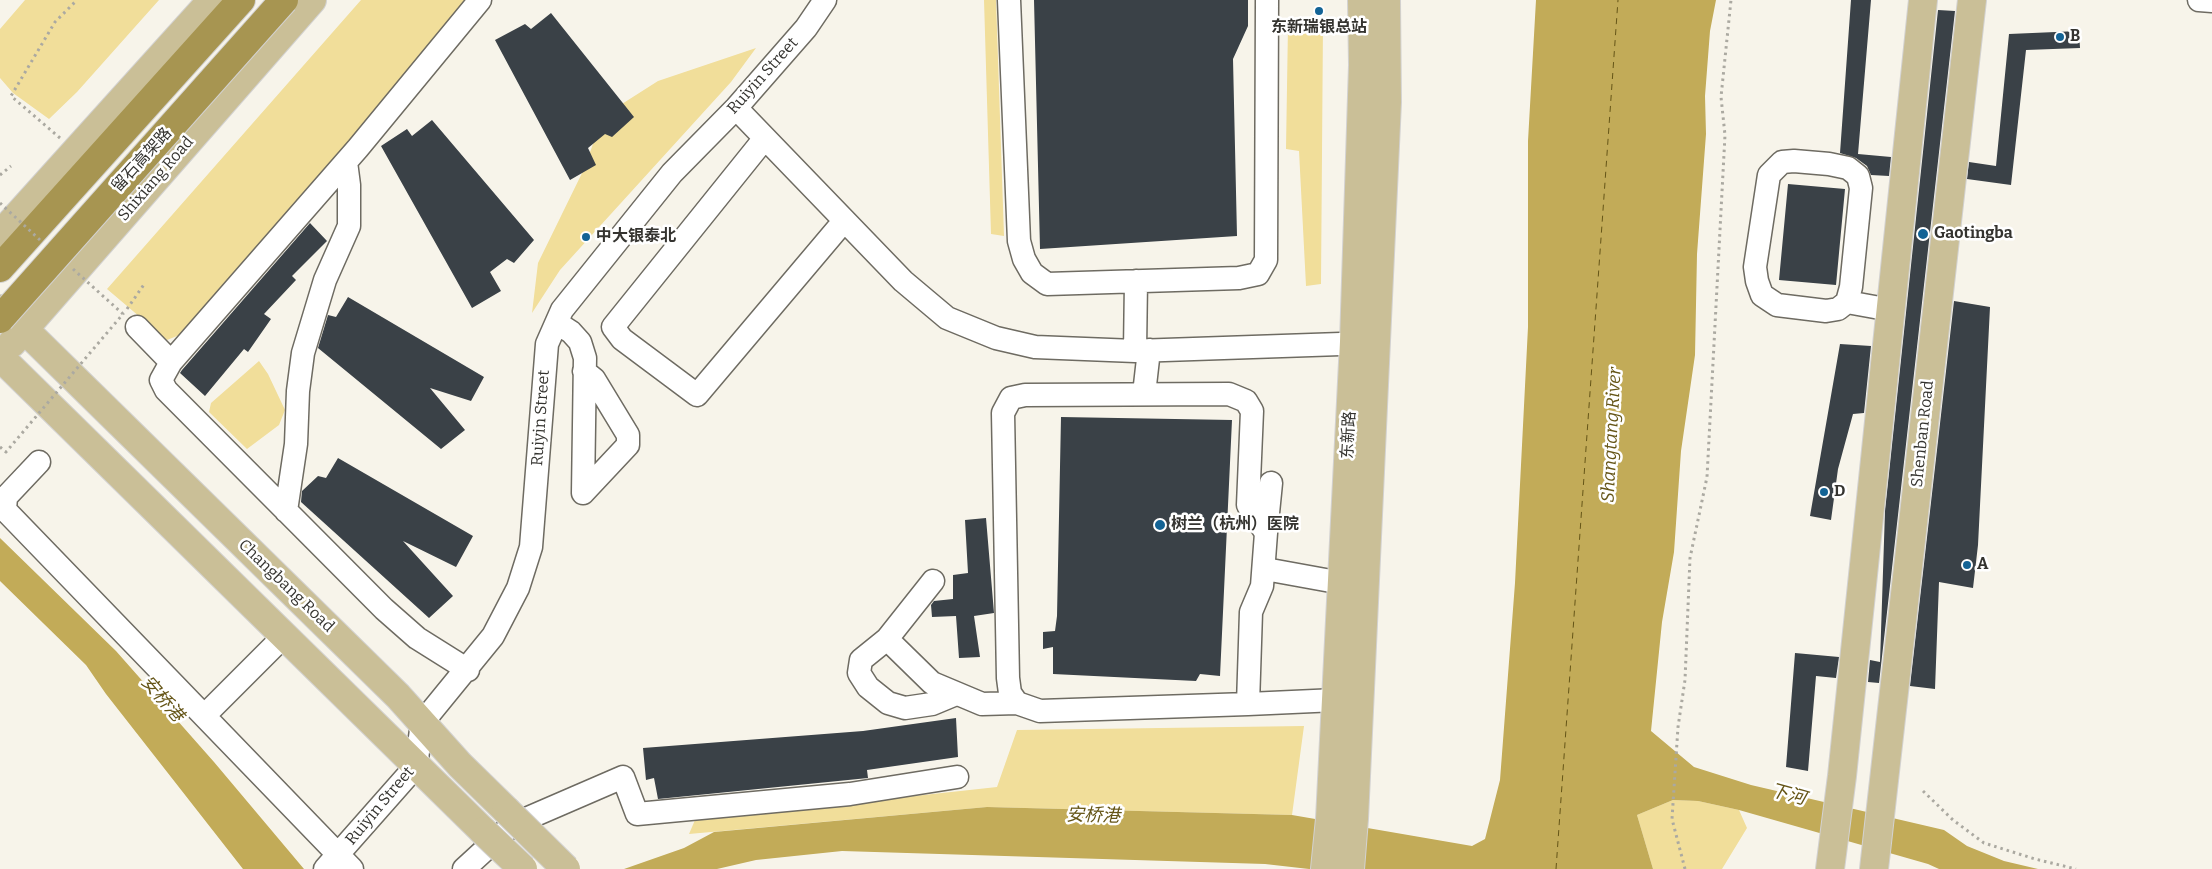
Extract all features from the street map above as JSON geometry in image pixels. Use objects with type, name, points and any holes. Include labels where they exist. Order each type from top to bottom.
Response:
[{"type":"highway","name":"留石高架路","points":[[0,268],[241,0]]},
{"type":"highway","name":"留石高架路","points":[[12,324],[284,0]]},
{"type":"main road","points":[[0,235],[212,0]]},
{"type":"main road","name":"Shixiang Road","points":[[0,357],[12,324],[312,0]]},
{"type":"main road","name":"东新路","points":[[1325,869],[1342,819],[1365,343],[1362,0]]},
{"type":"main road","name":"东新路","points":[[1350,869],[1342,819],[1336,700],[1342,583],[1387,102],[1386,0]]},
{"type":"main road","points":[[1830,867],[1842,776],[1923,0]]},
{"type":"main road","name":"Shenban Road","points":[[1874,869],[1972,0]]},
{"type":"main road","name":"Changbang Road","points":[[0,308],[12,324],[398,696],[460,765],[566,869]]},
{"type":"main road","points":[[0,357],[523,869]]},
{"type":"street","points":[[468,670],[417,638],[384,609],[166,390],[161,380],[171,362],[346,162],[480,0]]},
{"type":"street","name":"Ruiyin Street","points":[[325,869],[416,766],[422,723],[468,670],[498,628],[518,588],[531,547],[547,344],[562,310],[672,173],[736,108],[806,28],[826,0]]},
{"type":"street","points":[[1009,0],[1019,241],[1024,259],[1032,273],[1047,284],[1239,278],[1258,274],[1266,260],[1267,0]]},
{"type":"street","points":[[2199,0],[2212,2]]},
{"type":"street","points":[[736,108],[903,282],[947,318],[996,338],[1035,347],[1142,351],[1365,343]]},
{"type":"street","points":[[765,138],[613,327],[622,339],[698,395],[844,221]]},
{"type":"street","points":[[286,511],[296,444],[298,390],[303,353],[325,280],[349,226],[350,185],[346,162]]},
{"type":"street","points":[[1847,302],[1851,287],[1861,188],[1858,176],[1848,168],[1829,164],[1782,162],[1769,175],[1755,267],[1762,295],[1777,305],[1826,311],[1838,309],[1847,302],[1891,310]]},
{"type":"street","points":[[1136,281],[1144,394]]},
{"type":"street","points":[[130,321],[171,362]]},
{"type":"street","points":[[557,323],[571,332],[580,342],[585,358],[584,371]]},
{"type":"street","points":[[1017,703],[1010,693],[1008,678],[1003,412],[1011,398],[1025,395],[1229,394],[1246,401],[1252,412],[1248,505],[1266,533]]},
{"type":"street","points":[[39,462],[6,497],[5,510],[352,869]]},
{"type":"street","points":[[1248,704],[1251,612],[1262,586],[1265,569],[1266,533],[1271,483]]},
{"type":"street","points":[[1265,569],[1342,583]]},
{"type":"street","points":[[933,581],[887,639],[861,660],[859,673],[868,687],[888,703],[904,708],[932,704],[956,694]]},
{"type":"street","points":[[204,716],[286,635]]},
{"type":"street","points":[[887,639],[932,683],[982,704],[1017,703],[1040,711],[1336,700]]},
{"type":"street","points":[[464,869],[512,825],[623,777],[637,814],[850,794],[957,778]]},
{"type":"path","points":[[76,152],[11,96],[55,22],[77,0]]},
{"type":"path","points":[[1685,869],[1672,819],[1678,728],[1686,680],[1690,558],[1707,478],[1726,135],[1721,96],[1731,0]]},
{"type":"path","points":[[0,175],[10,166]]},
{"type":"path","points":[[0,447],[6,452],[130,321]]},
{"type":"path","points":[[1922,791],[1953,820],[1984,843],[2035,859],[2076,869]]},
{"type":"shaded area","points":[[25,0],[159,0],[77,92],[49,119],[13,93],[0,78],[0,29]]},
{"type":"shaded area","points":[[361,0],[476,0],[182,334],[167,340],[107,289]]},
{"type":"shaded area","points":[[984,0],[996,0],[1004,236],[991,234]]},
{"type":"shaded area","points":[[1323,23],[1321,284],[1306,286],[1299,151],[1286,149],[1288,25]]},
{"type":"shaded area","points":[[756,48],[731,82],[560,270],[532,313],[538,263],[584,169],[603,116],[658,81]]},
{"type":"shaded area","points":[[259,361],[268,374],[285,410],[279,425],[247,449],[209,412],[211,403]]},
{"type":"shaded area","points":[[1304,726],[1292,815],[987,807],[689,834],[695,820],[997,787],[1017,730]]},
{"type":"shaded area","points":[[1673,800],[1698,801],[1739,810],[1747,828],[1722,869],[1653,869],[1637,815]]},
{"type":"water","points":[[1536,0],[1716,0],[1710,31],[1705,96],[1706,134],[1697,254],[1695,355],[1681,451],[1674,552],[1662,622],[1651,731],[1694,767],[1751,785],[1944,830],[1967,846],[2004,861],[2038,869],[1939,869],[1928,864],[1739,810],[1698,801],[1673,800],[1637,815],[1653,869],[1309,869],[1265,864],[842,851],[756,860],[717,869],[624,869],[684,848],[714,832],[987,807],[1292,815],[1472,846],[1485,839],[1500,780],[1515,583],[1528,327],[1528,141]]},
{"type":"water","points":[[0,538],[116,651],[214,762],[304,869],[243,869],[106,694],[86,665],[0,581]]},
{"type":"building","points":[[1034,0],[1248,0],[1248,26],[1233,59],[1237,236],[1040,249]]},
{"type":"building","points":[[1851,0],[1871,0],[1858,154],[1891,157],[1889,176],[1871,175],[1867,166],[1856,158],[1840,153]]},
{"type":"building","points":[[1938,10],[1955,11],[1879,683],[1868,682],[1870,660],[1880,662],[1885,511]]},
{"type":"building","points":[[551,13],[634,117],[612,137],[605,134],[588,148],[596,165],[570,180],[495,40],[525,24],[531,29]]},
{"type":"building","points":[[2079,31],[2080,48],[2026,50],[2011,185],[1967,179],[1969,162],[1996,166],[2009,34]]},
{"type":"building","points":[[432,120],[534,240],[514,263],[507,259],[490,272],[501,291],[472,308],[381,146],[407,129],[412,136]]},
{"type":"building","points":[[1788,184],[1845,189],[1836,285],[1779,280]]},
{"type":"building","points":[[310,223],[327,241],[292,276],[296,280],[264,314],[271,319],[248,352],[244,349],[205,396],[180,373]]},
{"type":"building","points":[[348,297],[484,377],[471,401],[430,388],[465,430],[441,449],[318,348],[328,315],[336,317]]},
{"type":"building","points":[[1954,301],[1990,307],[1978,545],[1973,588],[1939,582],[1935,689],[1910,686]]},
{"type":"building","points":[[1840,344],[1871,346],[1864,413],[1853,414],[1838,469],[1831,520],[1810,516]]},
{"type":"building","points":[[1061,417],[1232,420],[1220,676],[1200,674],[1196,681],[1053,674],[1053,647],[1043,649],[1043,632],[1055,631],[1057,616]]},
{"type":"building","points":[[338,458],[473,536],[456,567],[403,541],[453,596],[429,618],[301,502],[302,491],[318,476],[326,478]]},
{"type":"building","points":[[986,518],[994,613],[974,616],[980,657],[959,658],[956,616],[932,617],[931,605],[934,601],[953,599],[953,575],[968,573],[965,520]]},
{"type":"building","points":[[1795,653],[1839,657],[1836,678],[1816,676],[1808,771],[1786,767]]},
{"type":"building","points":[[956,718],[958,757],[867,770],[868,778],[658,799],[654,778],[646,780],[643,748],[863,731]]},
{"type":"ferry route","points":[[1556,869],[1618,0]]},
{"type":"place","name":"东新瑞银总站","points":[[1319,11]]},
{"type":"place","name":"B","points":[[2060,37]]},
{"type":"place","name":"Gaotingba","points":[[1923,234]]},
{"type":"place","name":"中大银泰北","points":[[586,237]]},
{"type":"place","name":"D","points":[[1824,492]]},
{"type":"place","name":"树兰（杭州）医院","points":[[1160,525]]},
{"type":"place","name":"A","points":[[1967,565]]},
{"type":"water label","name":"Shangtang River","points":[[1612,435]]},
{"type":"water label","name":"安桥港","points":[[162,699]]},
{"type":"water label","name":"下河","points":[[1788,795]]},
{"type":"water label","name":"安桥港","points":[[1093,816]]}]
